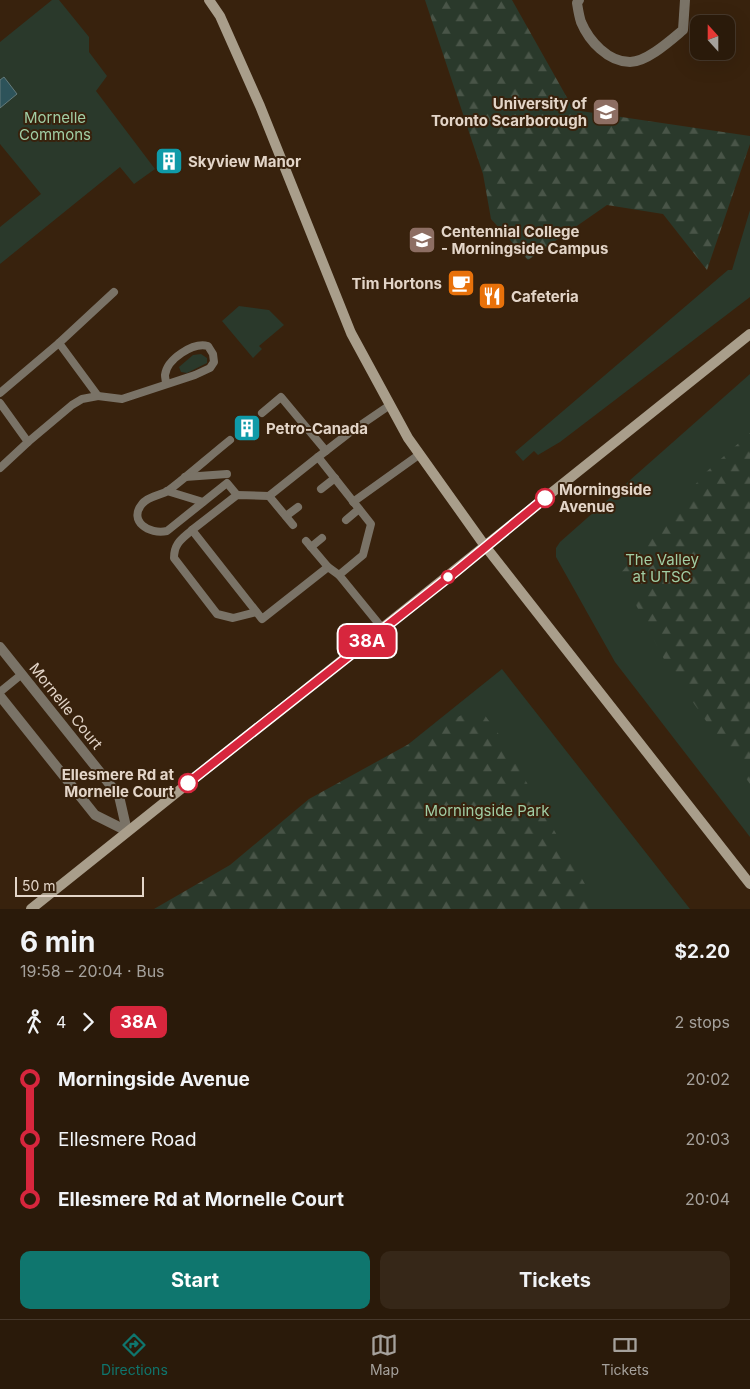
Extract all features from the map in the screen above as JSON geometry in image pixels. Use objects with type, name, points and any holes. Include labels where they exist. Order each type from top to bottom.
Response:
[{"type":"main road","points":[[209,0],[220,16],[260,106],[351,333],[408,438],[485,546],[750,884]]},
{"type":"main road","points":[[31,909],[750,334]]},
{"type":"street","points":[[579,0],[577,3],[580,20],[589,37],[608,56],[630,62],[660,49],[683,30],[685,0]]},
{"type":"street","name":"Mornelle Court","points":[[0,647],[119,796],[127,831]]},
{"type":"street","points":[[0,696],[95,815],[127,831]]},
{"type":"lane","points":[[0,394],[114,292]]},
{"type":"lane","points":[[59,343],[98,396]]},
{"type":"lane","points":[[0,468],[72,405],[82,400],[98,396],[122,399],[195,375],[210,368],[214,362],[213,354],[208,346],[190,348],[181,354],[169,366],[165,375],[166,383]]},
{"type":"lane","points":[[262,413],[281,397],[326,451]]},
{"type":"lane","points":[[0,403],[28,442]]},
{"type":"lane","points":[[256,612],[233,618],[217,614],[174,558],[174,549],[192,530],[237,495],[269,496],[349,433],[390,405]]},
{"type":"lane","points":[[227,478],[204,502],[167,531],[153,532],[145,529],[138,518],[138,510],[150,497],[167,491],[230,440]]},
{"type":"lane","points":[[353,502],[420,454]]},
{"type":"lane","points":[[318,457],[371,524],[363,555],[339,575]]},
{"type":"lane","points":[[185,477],[227,478]]},
{"type":"lane","points":[[227,478],[237,495]]},
{"type":"lane","points":[[321,489],[335,478]]},
{"type":"lane","points":[[167,491],[204,502]]},
{"type":"lane","points":[[269,496],[293,525]]},
{"type":"lane","points":[[286,516],[298,507]]},
{"type":"lane","points":[[346,520],[359,509]]},
{"type":"lane","points":[[192,530],[262,619],[328,567]]},
{"type":"lane","points":[[322,538],[309,544],[328,567],[339,575],[383,629]]},
{"type":"lane","points":[[0,692],[22,674]]},
{"type":"green space","name":"Mornelle Commons","points":[[52,0],[59,0],[89,37],[89,52],[107,76],[96,91],[155,169],[134,184],[120,167],[0,264],[0,227],[41,194],[0,144],[0,42]]},
{"type":"green space","points":[[425,0],[512,0],[574,110],[750,136],[750,144],[707,270],[663,214],[607,205],[528,260],[491,219],[483,174]]},
{"type":"green space","points":[[750,210],[750,297],[560,442],[538,455],[534,451],[523,461],[515,452],[728,270],[732,270]]},
{"type":"green space","points":[[239,306],[269,310],[284,325],[259,346],[262,349],[253,358],[222,321]]},
{"type":"green space","points":[[201,354],[207,358],[207,363],[187,373],[181,372],[179,367],[193,355]]},
{"type":"green space","name":"The Valley at UTSC","points":[[750,374],[750,837],[615,662],[556,557],[556,548],[560,542]]},
{"type":"green space","points":[[750,433],[750,784],[667,665],[620,574],[705,473]]},
{"type":"green space","name":"Morningside Park","points":[[502,669],[690,909],[203,909]]},
{"type":"green space","name":"Morningside Park","points":[[481,710],[500,736],[593,898],[602,909],[154,909],[230,865],[309,799],[467,712]]},
{"type":"water","points":[[4,77],[17,94],[0,108],[0,80]]},
{"type":"bus line","name":"38A","points":[[188,783],[454,573],[545,498]]},
{"type":"place","name":"University of Toronto Scarborough","points":[[606,112]]},
{"type":"place","name":"Skyview Manor","points":[[169,161]]},
{"type":"place","name":"Centennial College - Morningside Campus","points":[[422,240]]},
{"type":"place","name":"Tim Hortons","points":[[461,283]]},
{"type":"place","name":"Cafeteria","points":[[492,296]]},
{"type":"place","name":"Petro-Canada","points":[[247,428]]},
{"type":"place","name":"Morningside Avenue","points":[[545,498]]},
{"type":"place","name":"Ellesmere Rd at Mornelle Court","points":[[188,783]]}]
